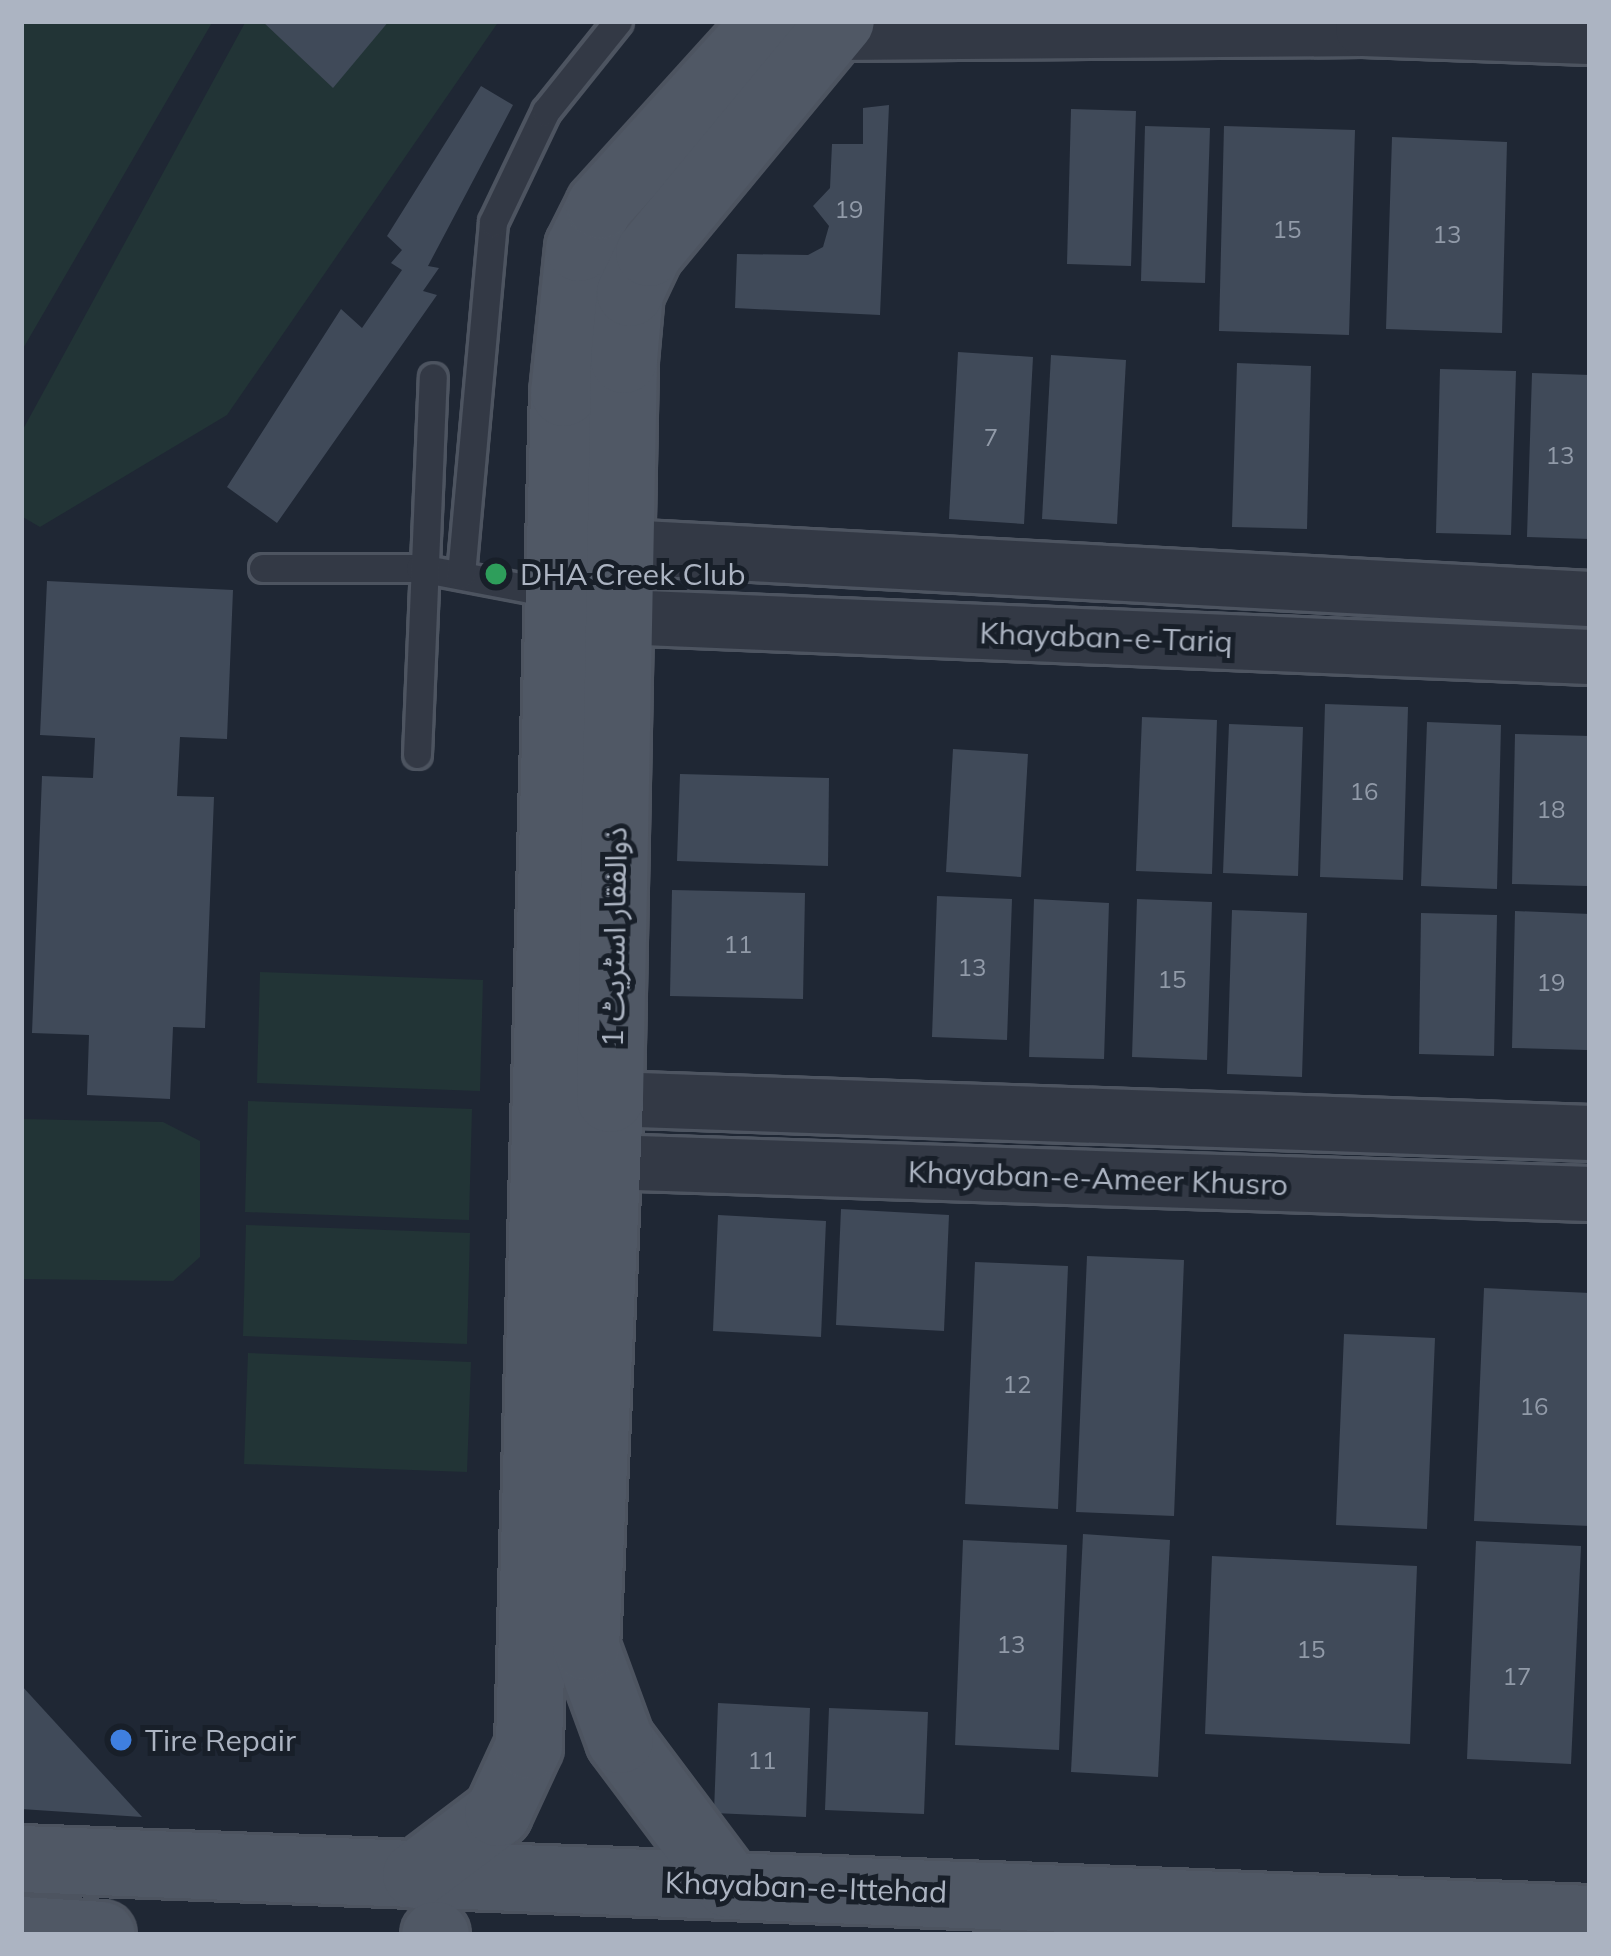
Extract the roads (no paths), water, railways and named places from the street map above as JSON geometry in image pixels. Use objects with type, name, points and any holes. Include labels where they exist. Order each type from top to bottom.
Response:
[{"type":"main road","name":"ذوالفقار اسٹریٹ 1","points":[[728,1884],[641,1774],[589,1666],[566,1362],[564,393],[579,248],[600,206],[767,21]]},
{"type":"main road","name":"ذوالفقار اسٹریٹ 1","points":[[429,1915],[498,1813],[529,1746],[566,1362],[608,1131],[630,293],[673,219],[836,27]]},
{"type":"main road","name":"Khayaban-e-Ittehad","points":[[21,1859],[429,1915],[728,1884],[1590,1919]]},
{"type":"main road","points":[[21,1930],[102,1935]]},
{"type":"street","points":[[836,27],[1366,25],[1590,37]]},
{"type":"street","name":"Khayaban-e-Tariq","points":[[622,547],[1590,599]]},
{"type":"street","name":"Khayaban-e-Tariq","points":[[621,617],[1590,657]]},
{"type":"street","name":"Khayaban-e-Ameer Khusro","points":[[608,1131],[1590,1133]]},
{"type":"street","name":"Khayaban-e-Ameer Khusro","points":[[608,1131],[1590,1194]]},
{"type":"lane","points":[[460,574],[493,222],[546,111],[618,21]]},
{"type":"lane","points":[[418,754],[420,568],[433,376]]},
{"type":"lane","points":[[263,568],[420,568],[561,595]]},
{"type":"place","name":"DHA Creek Club","points":[[496,574]]},
{"type":"place","name":"Tire Repair","points":[[121,1740]]}]
